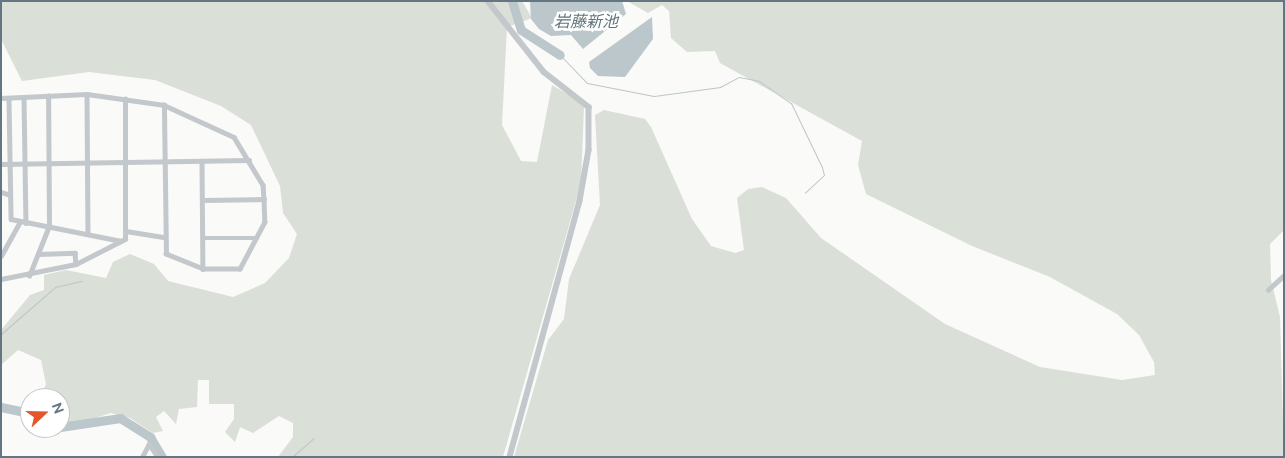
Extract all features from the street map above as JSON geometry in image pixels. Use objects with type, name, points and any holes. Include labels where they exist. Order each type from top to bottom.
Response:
[{"type":"street","points":[[488,1],[544,72],[589,106],[589,150],[580,201],[510,457]]},
{"type":"street","points":[[87,94],[88,234]]},
{"type":"street","points":[[1,98],[9,100],[87,94],[164,105],[234,137],[263,185],[264,199],[265,222],[240,269],[203,269],[168,257],[165,237],[164,105]]},
{"type":"street","points":[[29,276],[49,226],[48,96]]},
{"type":"street","points":[[1,256],[23,222],[24,98]]},
{"type":"street","points":[[1,279],[29,276],[76,264],[121,241],[126,231],[125,99]]},
{"type":"street","points":[[9,100],[11,219],[121,241]]},
{"type":"street","points":[[1,164],[202,163],[249,160]]},
{"type":"street","points":[[202,163],[203,269]]},
{"type":"street","points":[[1,192],[10,195]]},
{"type":"street","points":[[203,200],[264,199]]},
{"type":"street","points":[[126,231],[165,237]]},
{"type":"street","points":[[203,238],[258,238]]},
{"type":"street","points":[[38,254],[75,253],[76,264]]},
{"type":"street","points":[[1268,290],[1284,275]]},
{"type":"street","points":[[142,457],[149,444],[158,457]]},
{"type":"shaded area","points":[[1,1],[522,1],[532,18],[507,27],[502,125],[521,161],[537,162],[552,85],[576,99],[584,107],[581,183],[503,457],[278,457],[293,437],[293,423],[279,416],[253,433],[240,427],[235,442],[225,432],[234,419],[234,404],[209,404],[209,380],[198,380],[197,407],[179,409],[176,424],[164,411],[156,417],[163,431],[153,433],[130,418],[111,413],[70,426],[70,388],[44,388],[46,384],[41,360],[18,350],[1,365],[1,330],[30,295],[44,290],[44,275],[66,270],[106,278],[113,262],[130,254],[154,264],[168,281],[233,297],[265,283],[289,258],[297,234],[283,213],[280,186],[251,125],[221,106],[155,80],[89,72],[22,81],[1,39]]},
{"type":"shaded area","points":[[627,1],[1284,1],[1284,230],[1270,244],[1271,280],[1280,317],[1284,457],[514,457],[548,340],[564,319],[569,279],[600,205],[595,115],[604,110],[645,119],[651,127],[692,219],[711,246],[735,253],[744,250],[737,198],[748,189],[762,187],[786,198],[821,238],[945,324],[1040,367],[1122,380],[1155,375],[1154,362],[1139,335],[1117,314],[1050,277],[972,246],[866,194],[858,165],[862,141],[720,63],[715,51],[687,52],[671,38],[669,11],[662,5],[648,13]]},
{"type":"water","name":"岩藤新池","points":[[530,1],[622,1],[626,14],[583,49],[571,35],[551,36],[539,29],[531,19]]},
{"type":"water","points":[[652,17],[653,39],[625,77],[598,76],[590,68],[589,62]]},
{"type":"waterway","points":[[512,1],[521,30],[560,55]]},
{"type":"waterway","points":[[560,55],[587,83],[654,96],[720,87],[739,77],[759,81],[791,103],[822,167],[824,175],[805,193]]},
{"type":"waterway","points":[[1,334],[55,287],[82,281]]},
{"type":"waterway","points":[[1,407],[20,411]]},
{"type":"waterway","points":[[70,426],[120,418],[150,437],[162,457]]},
{"type":"waterway","points":[[292,457],[314,438]]}]
